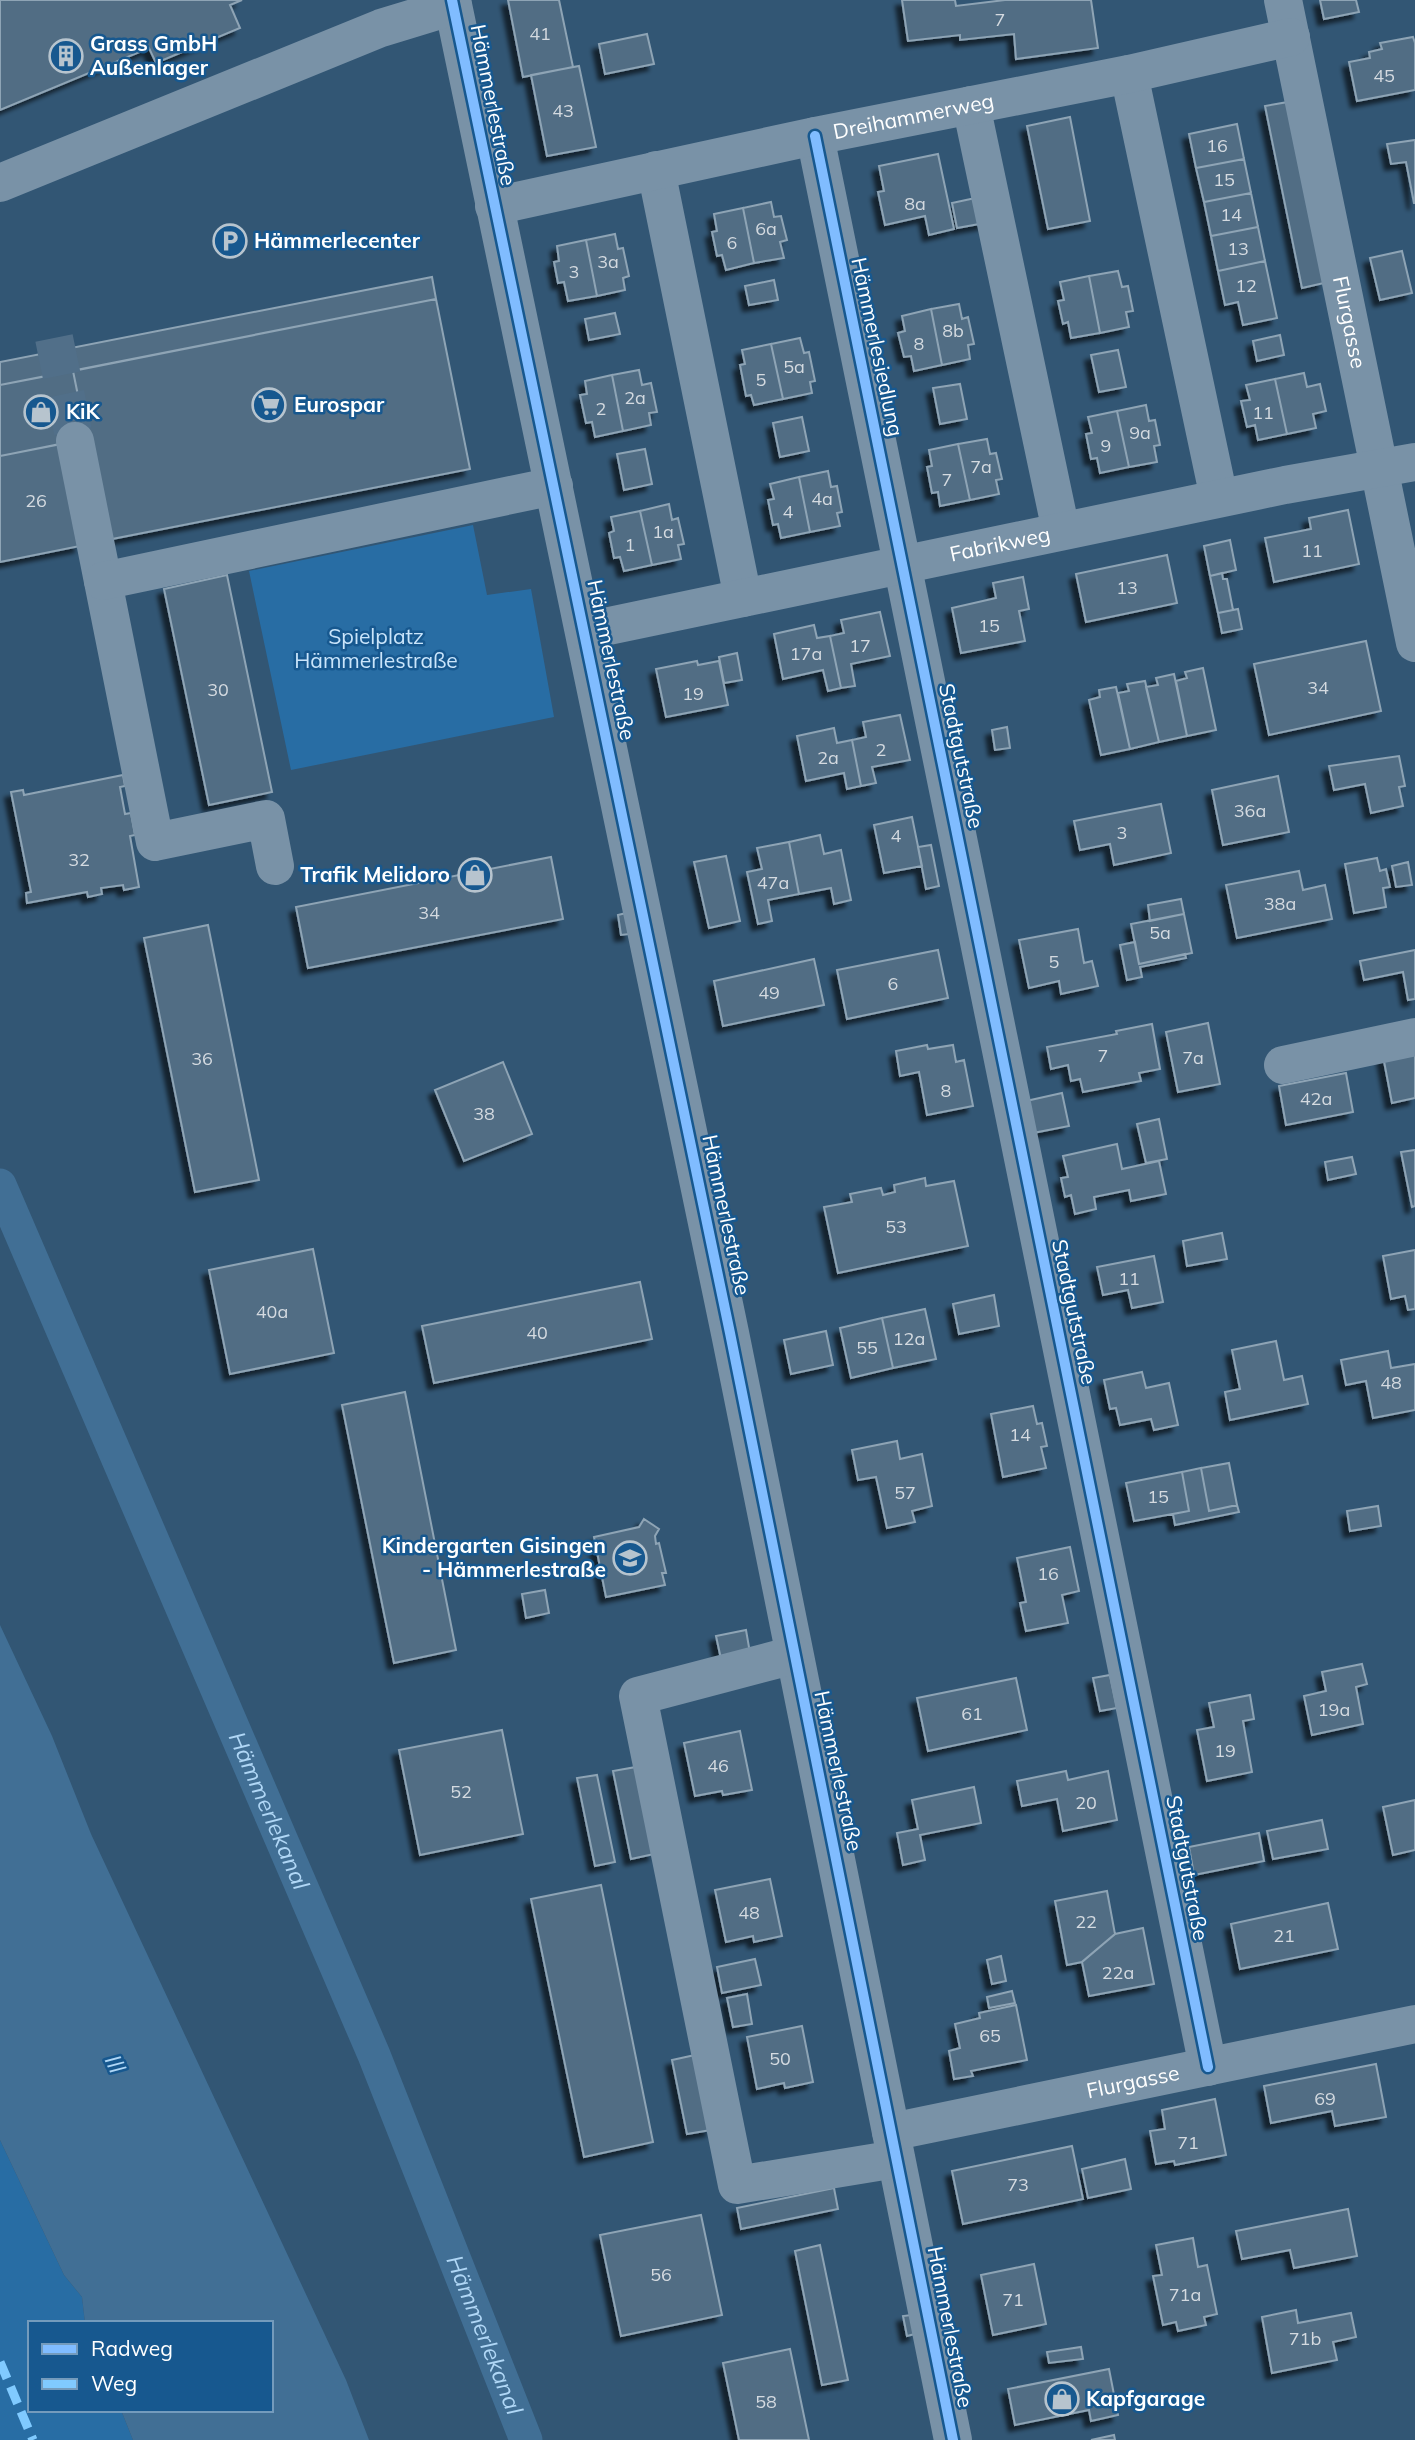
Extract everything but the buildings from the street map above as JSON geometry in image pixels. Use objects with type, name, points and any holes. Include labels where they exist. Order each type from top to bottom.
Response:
[{"type":"street","name":"Flurgasse","points":[[1283,0],[1415,643]]},
{"type":"street","points":[[0,183],[375,14],[453,3]]},
{"type":"street","name":"Hämmerlestraße","points":[[453,3],[733,1347],[953,2440]]},
{"type":"street","name":"Dreihammerweg","points":[[494,206],[815,136],[1129,74],[1291,37]]},
{"type":"street","points":[[1129,74],[1219,498]]},
{"type":"street","points":[[971,105],[1061,531]]},
{"type":"street","name":"Hämmerlesiedlung","points":[[815,136],[902,565]]},
{"type":"street","points":[[656,170],[743,598]]},
{"type":"street","points":[[75,441],[155,842],[266,819],[275,866]]},
{"type":"street","name":"Fabrikweg","points":[[585,631],[1219,498],[1415,462]]},
{"type":"street","points":[[103,580],[554,486]]},
{"type":"street","name":"Stadtgutstraße","points":[[902,565],[1208,2067]]},
{"type":"street","points":[[1283,1065],[1415,1037]]},
{"type":"street","name":"Flurgasse","points":[[794,1655],[638,1696],[737,2185],[1208,2067],[1415,2024]]},
{"type":"green space","name":"Spielplatz Hämmerlestraße","points":[[473,525],[487,595],[531,589],[554,717],[291,770],[249,571]]},
{"type":"green space","points":[[0,2140],[64,2275],[82,2297],[85,2321],[28,2321],[28,2412],[122,2412],[133,2440],[0,2440]]},
{"type":"water","name":"Ill","points":[[0,1625],[52,1736],[91,1834],[346,2380],[369,2440],[133,2440],[122,2412],[273,2412],[273,2321],[85,2321],[82,2297],[64,2275],[0,2140]]},
{"type":"waterway","name":"Hämmerlekanal","points":[[0,1185],[374,2055],[526,2440]]},
{"type":"tunnel","points":[[54,338],[75,441]]},
{"type":"marked path","points":[[0,2362],[33,2440]]},
{"type":"cycle path","points":[[452,0],[730,1333],[953,2440]]},
{"type":"cycle path","points":[[815,136],[1208,2067]]},
{"type":"place","name":"Grass GmbH Außenlager","points":[[66,56]]},
{"type":"place","name":"Hämmerlecenter","points":[[230,241]]},
{"type":"place","name":"Eurospar","points":[[269,405]]},
{"type":"place","name":"KiK","points":[[41,412]]},
{"type":"place","name":"Trafik Melidoro","points":[[475,875]]},
{"type":"place","name":"Kindergarten Gisingen - Hämmerlestraße","points":[[630,1558]]},
{"type":"place","name":"Kapfgarage","points":[[1062,2399]]}]
